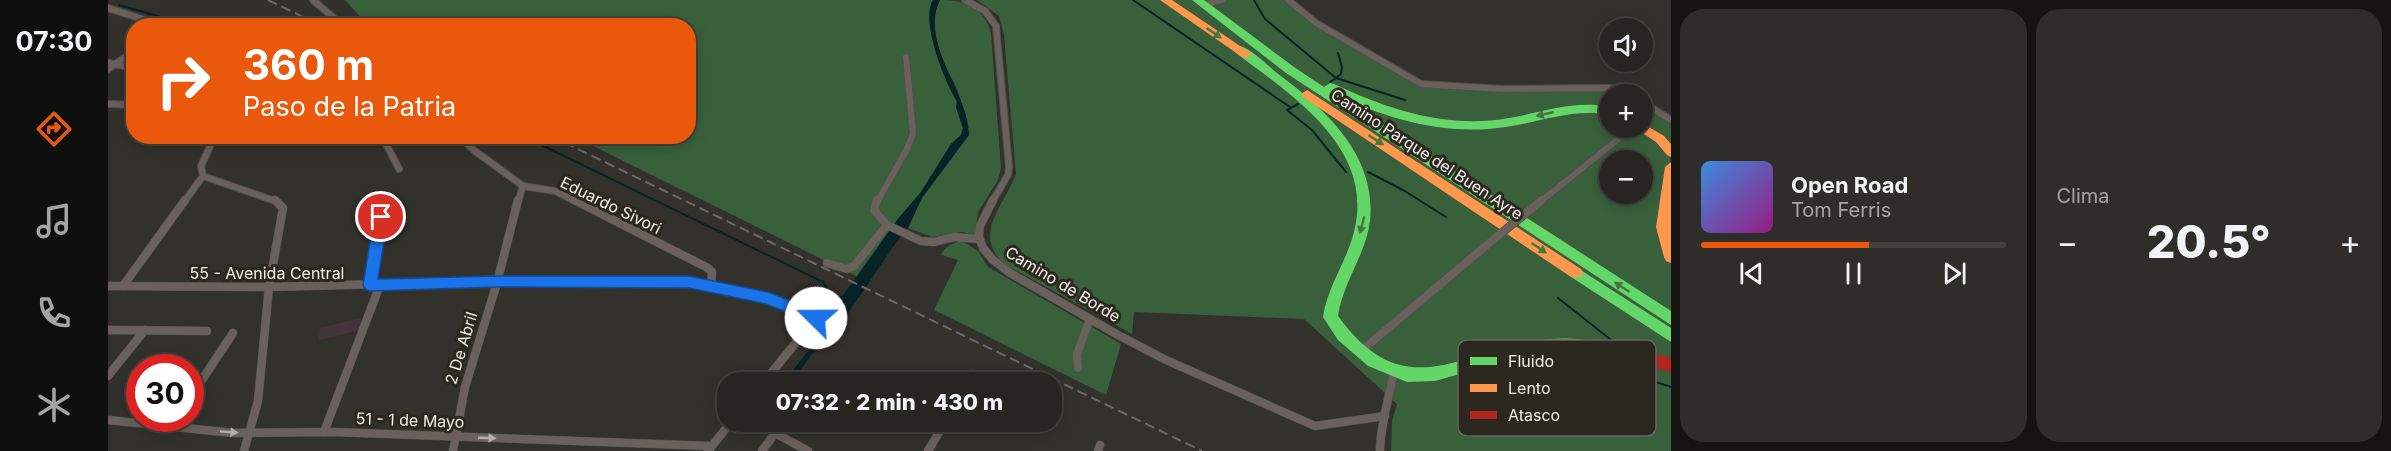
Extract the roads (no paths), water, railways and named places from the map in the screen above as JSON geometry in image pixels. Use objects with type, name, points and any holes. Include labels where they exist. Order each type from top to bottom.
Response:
[{"type":"highway","name":"Camino Parque del Buen Ayre","points":[[1165,0],[1290,70],[1671,319]]},
{"type":"highway","name":"Camino Parque del Buen Ayre","points":[[1200,3],[1244,45],[1671,336]]},
{"type":"highway","points":[[1244,45],[1360,102],[1428,122],[1481,126],[1508,123],[1581,106],[1599,109]]},
{"type":"highway","points":[[1244,45],[1324,119],[1344,143],[1359,171],[1364,189],[1364,220],[1332,302],[1330,317],[1338,329],[1373,361],[1394,370],[1407,375],[1425,376],[1458,367]]},
{"type":"highway","points":[[1653,134],[1671,152]]},
{"type":"highway","points":[[1671,167],[1663,227],[1671,257]]},
{"type":"highway","points":[[1656,361],[1671,365]]},
{"type":"street","points":[[313,0],[333,18]]},
{"type":"street","points":[[906,57],[913,135],[877,199],[874,210],[888,226],[928,242],[947,237],[979,239],[978,230],[982,217],[1008,175],[1010,162],[996,26],[985,11],[965,0]]},
{"type":"street","points":[[1200,3],[1222,0]]},
{"type":"street","points":[[1288,0],[1316,23],[1421,84],[1433,87],[1502,89],[1599,88]]},
{"type":"street","points":[[108,8],[139,18]]},
{"type":"street","points":[[108,69],[111,63],[126,55]]},
{"type":"street","points":[[111,63],[126,66]]},
{"type":"street","points":[[108,104],[126,105]]},
{"type":"street","points":[[1653,109],[1671,120]]},
{"type":"street","points":[[1361,351],[1494,239],[1620,138]]},
{"type":"street","points":[[123,286],[203,176],[201,166],[211,144]]},
{"type":"street","points":[[386,144],[399,169]]},
{"type":"street","name":"Eduardo Sivori","points":[[468,144],[524,186],[555,191],[708,268],[712,272],[711,285]]},
{"type":"street","points":[[203,176],[277,201],[283,208],[269,287],[258,401],[244,451]]},
{"type":"street","name":"2 De Abril","points":[[453,451],[461,400],[498,281],[517,201],[524,186]]},
{"type":"street","points":[[370,285],[381,223],[377,195]]},
{"type":"street","points":[[827,262],[847,269],[854,266],[888,226]]},
{"type":"street","name":"Camino de Borde","points":[[979,239],[986,253],[1003,268],[1090,319],[1166,360],[1315,426],[1385,416]]},
{"type":"street","name":"55 - Avenida Central","points":[[109,287],[269,287],[498,281],[670,282],[711,285],[768,298],[816,318],[772,372]]},
{"type":"street","points":[[324,432],[380,285]]},
{"type":"street","points":[[1078,368],[1077,354],[1090,319]]},
{"type":"street","points":[[108,330],[207,331]]},
{"type":"street","points":[[108,376],[145,330]]},
{"type":"street","points":[[204,377],[234,333]]},
{"type":"street","points":[[1380,451],[1380,434],[1394,370]]},
{"type":"street","name":"51 - 1 de Mayo","points":[[108,420],[126,422]]},
{"type":"street","name":"51 - 1 de Mayo","points":[[204,430],[250,433],[324,432],[709,448]]},
{"type":"street","points":[[709,448],[723,432]]},
{"type":"street","points":[[928,451],[939,432]]},
{"type":"street","points":[[762,451],[775,433],[808,451]]},
{"type":"water","points":[[933,0],[940,0],[935,16],[935,33],[967,119],[969,135],[922,198],[908,228],[842,322],[798,372],[792,372],[818,338],[844,294],[897,220],[921,192],[951,144],[961,135],[963,128],[956,107],[957,102],[946,81],[932,37],[930,10]]},
{"type":"waterway","points":[[1133,0],[1290,107]]},
{"type":"waterway","points":[[1254,0],[1265,19],[1336,78]]},
{"type":"waterway","points":[[119,5],[165,18]]},
{"type":"waterway","points":[[1336,78],[1341,74],[1342,67],[1338,53]]},
{"type":"waterway","points":[[1330,82],[1336,78]]},
{"type":"waterway","points":[[1336,78],[1405,100]]},
{"type":"waterway","points":[[1298,104],[1287,110],[1312,130],[1346,172]]},
{"type":"waterway","points":[[539,144],[823,282],[833,297],[844,297]]},
{"type":"waterway","points":[[1368,172],[1403,190],[1446,217]]},
{"type":"waterway","points":[[1558,298],[1611,340]]},
{"type":"waterway","points":[[1656,382],[1671,387]]},
{"type":"railway","points":[[268,0],[305,18]]},
{"type":"railway","points":[[568,144],[1202,451]]}]
